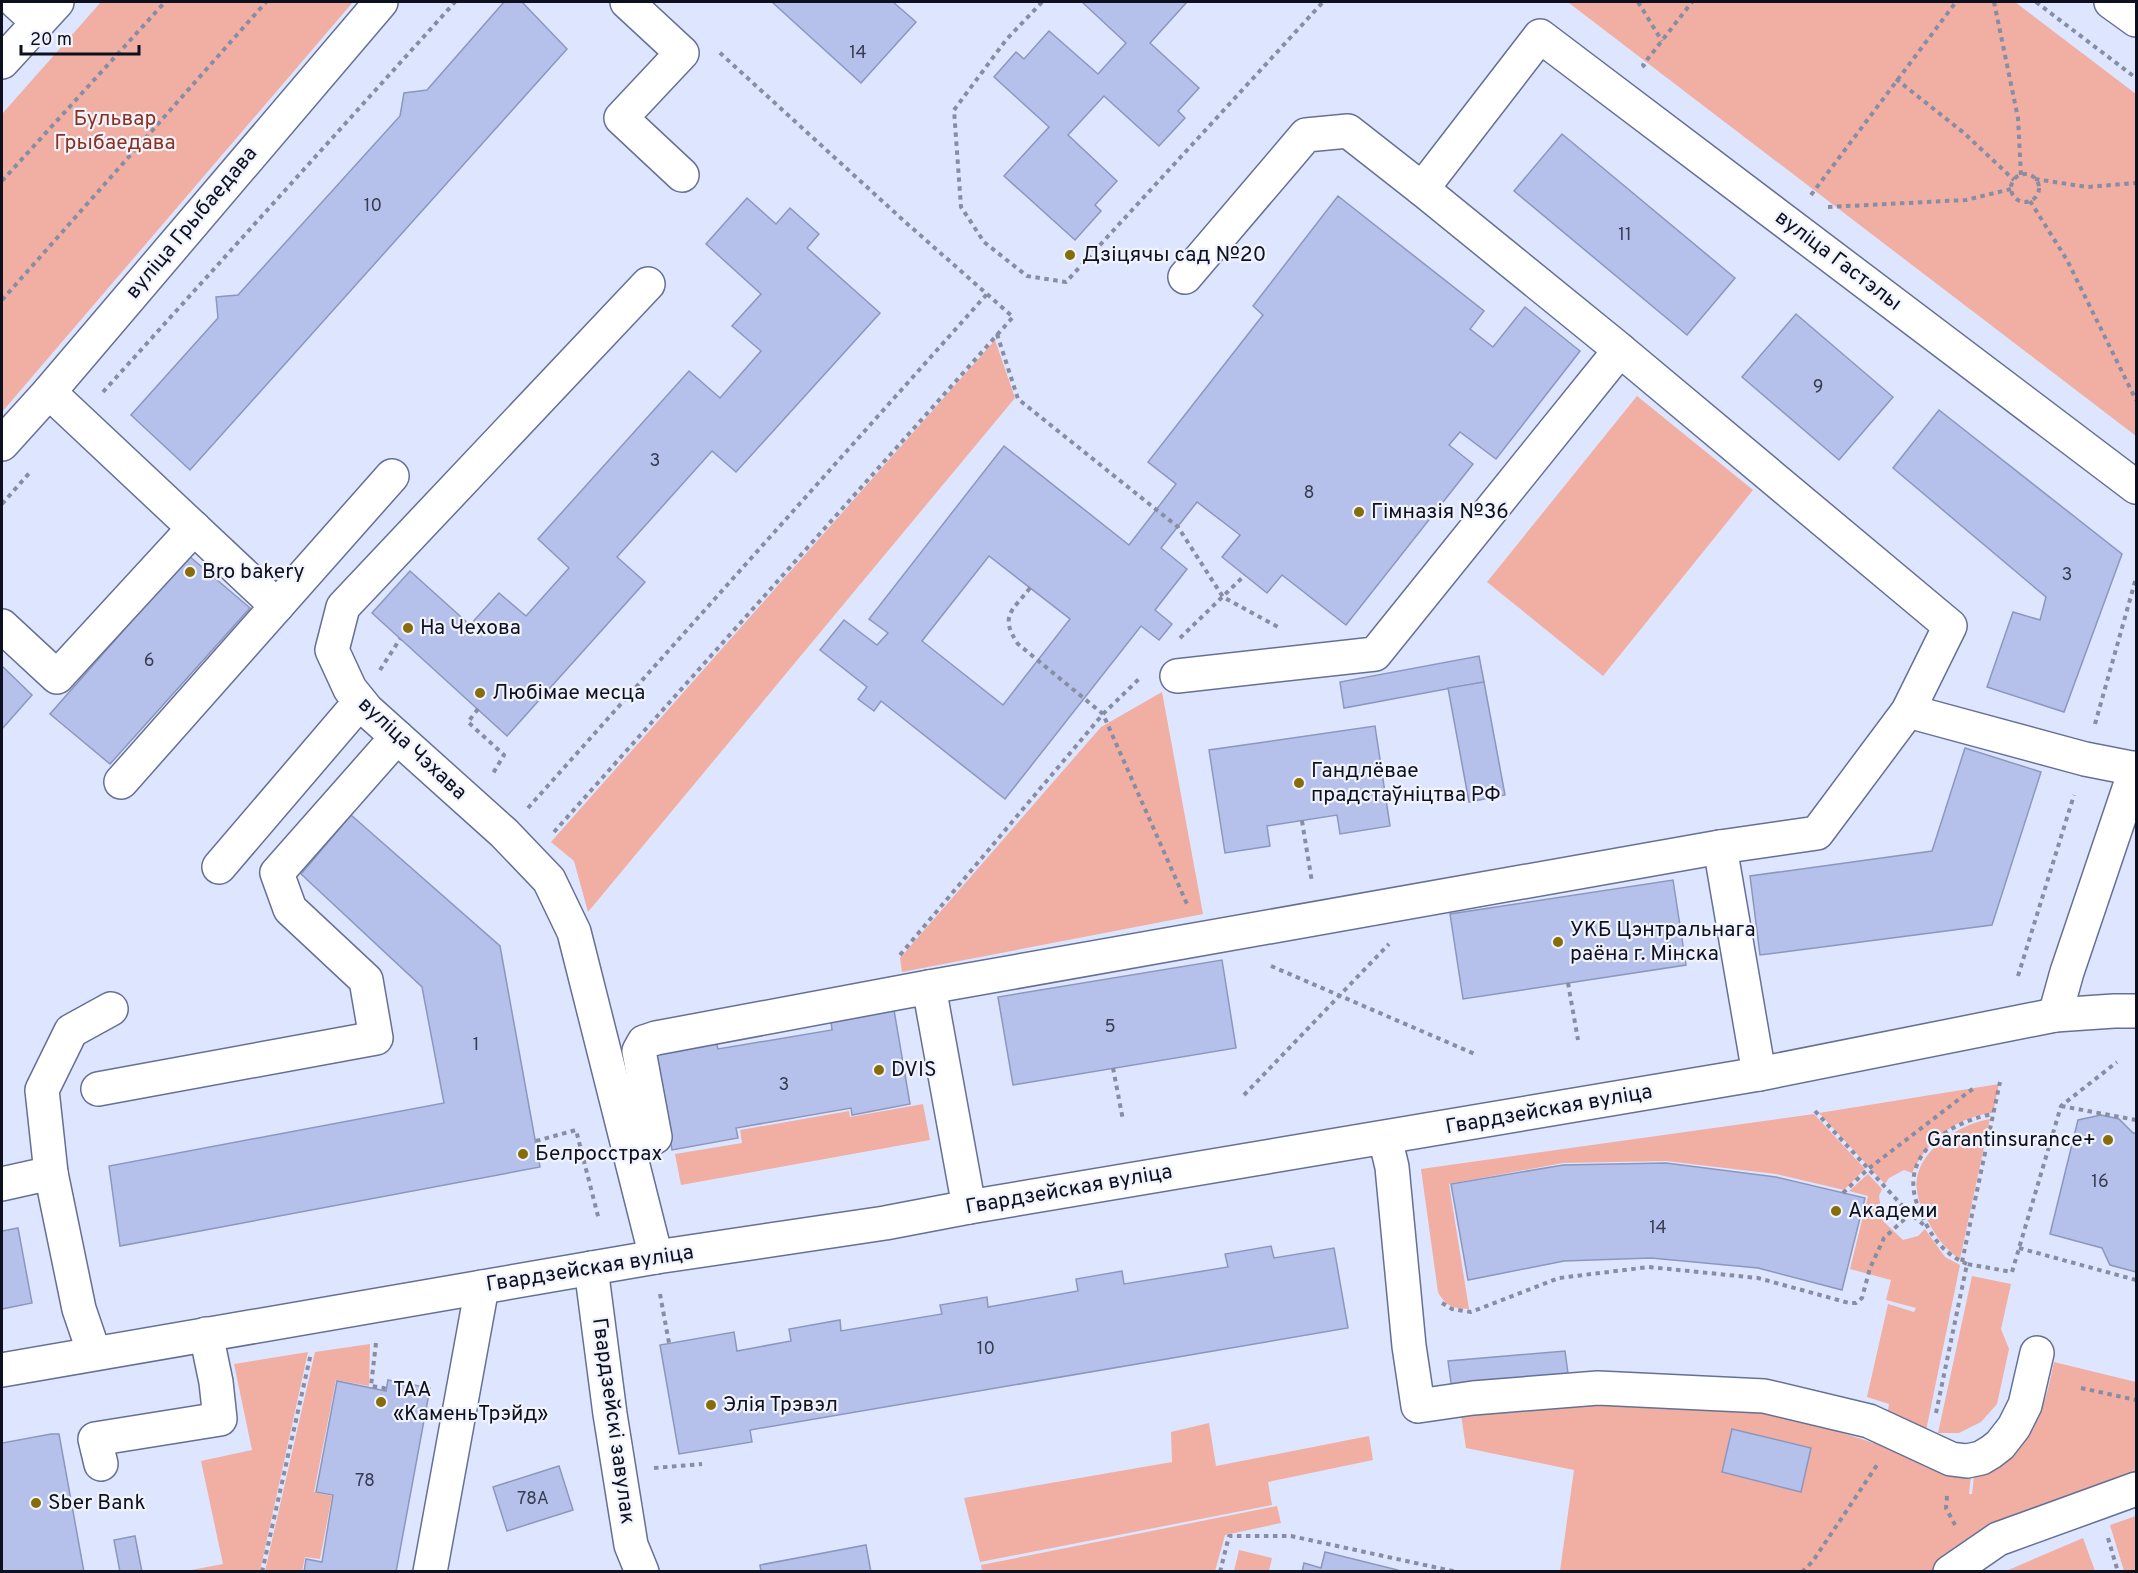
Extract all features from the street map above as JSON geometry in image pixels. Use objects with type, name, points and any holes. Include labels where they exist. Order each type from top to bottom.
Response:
[{"type":"street","name":"вуліца Грыбаедава","points":[[2,444],[49,392],[381,2]]},
{"type":"street","points":[[627,2],[682,53],[621,118],[682,175]]},
{"type":"street","points":[[2111,2],[2136,20]]},
{"type":"street","points":[[2,62],[37,8]]},
{"type":"street","name":"вуліца Гастэлы","points":[[1422,189],[1540,36],[2136,487]]},
{"type":"street","points":[[655,1137],[639,1051],[644,1042],[929,987],[1720,847],[1817,833],[1908,711],[1950,626],[1620,350],[1348,131],[1305,135],[1185,277]]},
{"type":"street","name":"вуліца Чэхава","points":[[648,284],[343,608],[332,650],[350,689],[360,702],[504,833],[549,880],[574,932],[657,1271]]},
{"type":"street","points":[[1177,676],[1375,654],[1620,350]]},
{"type":"street","points":[[49,392],[277,606]]},
{"type":"street","points":[[121,782],[392,476]]},
{"type":"street","points":[[2,626],[57,677],[194,528]]},
{"type":"street","points":[[219,867],[360,702]]},
{"type":"street","points":[[1908,711],[2085,759],[2136,768],[2067,972],[2055,1015]]},
{"type":"street","points":[[98,1089],[376,1038],[366,980],[290,909],[277,873],[397,737]]},
{"type":"street","points":[[1720,847],[1759,1074]]},
{"type":"street","points":[[929,987],[969,1207]]},
{"type":"street","points":[[94,1353],[79,1309],[51,1173],[42,1090],[71,1031],[111,1010]]},
{"type":"street","name":"Гвардзейская вуліца","points":[[2,1370],[591,1268],[657,1271],[969,1207],[1759,1074],[2055,1015],[2136,1011]]},
{"type":"street","points":[[1385,1138],[1392,1167],[1409,1346],[1418,1406],[1473,1398],[1598,1388],[1764,1396],[1869,1421],[1939,1454],[1967,1461],[1981,1458],[2000,1445],[2014,1427],[2025,1405],[2037,1353]]},
{"type":"street","points":[[2,1184],[51,1173]]},
{"type":"street","name":"Гвардзейскі завулак","points":[[591,1268],[610,1414],[631,1545],[642,1572]]},
{"type":"street","points":[[430,1572],[482,1287]]},
{"type":"street","points":[[102,1464],[95,1439],[220,1419],[216,1382],[206,1334]]},
{"type":"street","points":[[1962,1564],[1998,1539],[2136,1489]]},
{"type":"path","points":[[2,181],[165,2]]},
{"type":"path","points":[[2,300],[266,2]]},
{"type":"path","points":[[78,420],[456,2]]},
{"type":"path","points":[[1042,2],[1006,40],[954,110],[961,207],[984,242],[1027,276],[1066,282],[1323,2]]},
{"type":"path","points":[[1638,2],[1662,41]]},
{"type":"path","points":[[1652,72],[1643,65],[1692,2]]},
{"type":"path","points":[[1836,215],[1827,207],[1809,198],[1956,2]]},
{"type":"path","points":[[1994,2],[2018,118],[2021,175]]},
{"type":"path","points":[[2036,2],[2136,78]]},
{"type":"path","points":[[1896,79],[1964,133],[2014,180]]},
{"type":"path","points":[[552,834],[1013,317],[777,104]]},
{"type":"path","points":[[2011,189],[2014,180],[2021,175],[2086,187],[2136,183]]},
{"type":"path","points":[[2011,189],[2018,200],[2030,201],[2034,199],[2038,191],[2035,179]]},
{"type":"path","points":[[1827,207],[1966,200],[2011,189]]},
{"type":"path","points":[[2030,201],[2067,260],[2136,400]]},
{"type":"path","points":[[524,812],[987,294]]},
{"type":"path","points":[[997,334],[1018,399],[1178,527],[1222,597]]},
{"type":"path","points":[[2,504],[32,470]]},
{"type":"path","points":[[1030,588],[1010,614],[1007,624],[1010,633],[1018,644],[1103,714],[1192,917],[1205,938]]},
{"type":"path","points":[[478,709],[468,722],[504,755],[489,780]]},
{"type":"path","points":[[897,958],[1103,714]]},
{"type":"path","points":[[1302,821],[1313,884]]},
{"type":"path","points":[[1244,1095],[1395,939]]},
{"type":"path","points":[[1267,964],[1477,1055]]},
{"type":"path","points":[[1568,983],[1578,1040]]},
{"type":"path","points":[[1993,1114],[1960,1124],[1929,1148],[1921,1158],[1914,1174],[1916,1204],[1937,1243],[1947,1254],[1967,1264],[2012,1272],[2061,1106],[2117,1062]]},
{"type":"path","points":[[1113,1068],[1123,1120]]},
{"type":"path","points":[[1962,1262],[2000,1082]]},
{"type":"path","points":[[1843,1193],[1868,1169],[1975,1087]]},
{"type":"path","points":[[2061,1106],[2136,1120]]},
{"type":"path","points":[[1815,1112],[1910,1214],[1928,1227]]},
{"type":"path","points":[[536,1140],[576,1130],[599,1220]]},
{"type":"path","points":[[1440,1298],[1443,1304],[1452,1310],[1471,1312],[1559,1278],[1649,1268],[1758,1278],[1856,1303],[1862,1298],[1870,1268],[1884,1238],[1910,1214],[1916,1204]]},
{"type":"path","points":[[2019,1248],[2136,1280]]},
{"type":"path","points":[[1962,1564],[1946,1508],[1939,1454],[1967,1264]]},
{"type":"path","points":[[657,1271],[669,1344]]},
{"type":"path","points":[[376,1342],[371,1386],[384,1388],[383,1390]]},
{"type":"path","points":[[262,1572],[311,1353]]},
{"type":"path","points":[[2081,1388],[2136,1400]]},
{"type":"path","points":[[1802,1572],[1813,1561],[1898,1434]]},
{"type":"path","points":[[647,1468],[702,1464]]},
{"type":"path","points":[[2107,1533],[2118,1572]]},
{"type":"path","points":[[1220,1572],[1229,1536],[1291,1536],[1457,1572]]},
{"type":"green space","name":"Бульвар Грыбаедава","points":[[101,2],[353,2],[2,412],[2,114]]},
{"type":"green space","points":[[2015,2],[2136,94],[2136,436],[1569,3]]},
{"type":"green space","points":[[995,340],[1015,398],[588,912],[574,861],[551,842]]},
{"type":"green space","points":[[1637,396],[1753,490],[1603,676],[1487,582]]},
{"type":"green space","points":[[1162,692],[1203,914],[902,972],[900,958],[1101,727]]},
{"type":"green space","points":[[1999,1084],[1993,1113],[1967,1119],[1945,1132],[1926,1151],[1912,1173],[1904,1170],[1889,1178],[1885,1184],[1819,1113]]},
{"type":"green space","points":[[923,1104],[930,1140],[681,1185],[675,1154],[742,1143],[740,1130],[849,1111],[850,1117]]},
{"type":"green space","points":[[1814,1114],[1865,1169],[1844,1190],[1776,1174],[1666,1161],[1563,1163],[1449,1184],[1469,1309],[1451,1306],[1438,1292],[1421,1169]]},
{"type":"green space","points":[[1990,1119],[1960,1259],[1941,1242],[1928,1221],[1918,1198],[1917,1177],[1922,1164],[1940,1142],[1965,1127]]},
{"type":"green space","points":[[1868,1174],[1882,1189],[1879,1196],[1883,1221],[1903,1240],[1918,1236],[1925,1229],[1945,1257],[1960,1265],[1926,1431],[1887,1417],[1889,1404],[1867,1397],[1888,1304],[1914,1312],[1916,1308],[1886,1300],[1891,1280],[1850,1269],[1868,1196],[1849,1191]]},
{"type":"green space","points":[[1972,1276],[2011,1284],[2001,1329],[2009,1349],[1997,1404],[1981,1422],[1959,1433],[1938,1433]]},
{"type":"green space","points":[[370,1344],[369,1386],[336,1380],[314,1492],[332,1496],[320,1559],[305,1557],[302,1571],[265,1571],[315,1352]]},
{"type":"green space","points":[[308,1352],[260,1571],[186,1571],[223,1564],[201,1461],[252,1450],[234,1364]]},
{"type":"green space","points":[[2054,1362],[2136,1382],[2136,1482],[1936,1571],[1560,1571],[1574,1470],[1466,1448],[1460,1408],[1596,1398],[1766,1409],[1890,1448],[1944,1474],[1971,1476],[1969,1494],[1972,1494],[1974,1476],[2009,1457],[2031,1431],[2045,1400]]},
{"type":"green space","points":[[1209,1423],[1216,1466],[1369,1436],[1373,1460],[1268,1482],[1272,1505],[980,1562],[964,1498],[1172,1462],[1171,1432]]},
{"type":"green space","points":[[1277,1506],[1281,1523],[1225,1535],[1215,1571],[982,1571],[981,1565]]},
{"type":"green space","points":[[2136,1516],[2136,1571],[2124,1571],[2110,1525]]},
{"type":"green space","points":[[2083,1538],[2095,1571],[2006,1571]]},
{"type":"green space","points":[[1239,1550],[1272,1558],[1269,1571],[1234,1571]]},
{"type":"building","points":[[504,2],[522,2],[567,49],[190,470],[131,415],[218,318],[216,297],[238,295],[400,116],[404,93],[427,90]]},
{"type":"building","points":[[772,2],[893,2],[916,22],[861,83]]},
{"type":"building","points":[[1082,2],[1187,2],[1150,43],[1199,88],[1178,111],[1185,118],[1159,146],[1104,96],[1068,135],[1117,181],[1095,205],[1101,211],[1075,240],[1004,176],[1049,127],[994,77],[1016,52],[1024,59],[1049,31],[1098,74],[1126,43]]},
{"type":"building","points":[[1562,134],[1735,278],[1687,335],[1514,191]]},
{"type":"building","points":[[1338,196],[1484,311],[1470,329],[1493,347],[1525,307],[1580,351],[1496,459],[1460,432],[1449,445],[1473,464],[1346,625],[1282,575],[1267,593],[1222,557],[1240,535],[1197,502],[1161,548],[1187,569],[1155,610],[1172,624],[1159,640],[1141,626],[1005,799],[881,701],[874,711],[858,699],[867,687],[820,650],[844,620],[877,645],[888,633],[869,619],[1004,446],[1129,545],[1176,484],[1148,462],[1263,315],[1253,306]],"holes":[[[989,556],[1070,619],[1003,705],[922,641]]]},
{"type":"building","points":[[747,198],[776,224],[790,208],[819,234],[807,248],[880,313],[736,472],[712,451],[617,557],[645,582],[507,736],[372,613],[410,571],[470,625],[499,593],[526,616],[569,568],[538,539],[689,371],[720,398],[761,351],[732,326],[761,294],[706,244]]},
{"type":"building","points":[[1796,314],[1893,397],[1839,460],[1742,377]]},
{"type":"building","points":[[1939,410],[2122,554],[2064,712],[1987,687],[2013,612],[2040,620],[2046,597],[1893,468]]},
{"type":"building","points":[[189,556],[250,608],[110,764],[50,714]]},
{"type":"building","points":[[1479,656],[1484,682],[1344,708],[1340,682]]},
{"type":"building","points":[[2,666],[32,695],[2,729]]},
{"type":"building","points":[[1484,682],[1505,795],[1469,802],[1448,688]]},
{"type":"building","name":"Гандлёвае прадстаўніцтва РФ","points":[[1375,726],[1390,826],[1340,834],[1337,815],[1267,826],[1270,846],[1225,853],[1209,750]]},
{"type":"building","points":[[1965,748],[2041,772],[1992,925],[1760,955],[1750,876],[1932,851]]},
{"type":"building","points":[[351,815],[500,946],[540,1167],[120,1246],[109,1166],[444,1103],[422,987],[301,874]]},
{"type":"building","points":[[1673,880],[1686,965],[1463,999],[1450,914]]},
{"type":"building","points":[[1222,960],[1236,1048],[1013,1085],[998,997]]},
{"type":"building","points":[[894,1010],[910,1104],[852,1115],[851,1108],[736,1128],[738,1138],[672,1150],[656,1051],[716,1041],[718,1049],[832,1030],[831,1021]]},
{"type":"building","points":[[2101,1115],[2119,1119],[2133,1133],[2136,1133],[2136,1272],[2110,1265],[2102,1248],[2050,1234],[2078,1120]]},
{"type":"building","points":[[1666,1163],[1776,1177],[1865,1198],[1842,1290],[1758,1268],[1651,1258],[1564,1261],[1468,1280],[1451,1184],[1563,1165]]},
{"type":"building","points":[[18,1228],[32,1303],[2,1309],[2,1231]]},
{"type":"building","points":[[1271,1246],[1274,1258],[1334,1248],[1348,1328],[750,1430],[752,1442],[679,1454],[660,1345],[734,1332],[737,1351],[791,1341],[789,1329],[840,1320],[841,1331],[942,1314],[940,1305],[987,1297],[988,1307],[1078,1291],[1076,1279],[1122,1271],[1124,1284],[1228,1267],[1225,1254]]},
{"type":"building","points":[[1565,1351],[1569,1381],[1452,1390],[1448,1361]]},
{"type":"building","points":[[388,1380],[430,1388],[396,1572],[304,1572],[306,1559],[322,1562],[333,1495],[316,1492],[337,1381],[386,1391]]},
{"type":"building","points":[[1732,1429],[1811,1448],[1801,1492],[1722,1472]]},
{"type":"building","name":"Sber Bank","points":[[59,1434],[84,1572],[2,1572],[2,1443]]},
{"type":"building","points":[[559,1466],[573,1510],[507,1531],[493,1487]]},
{"type":"building","points":[[135,1536],[142,1572],[120,1572],[114,1540]]},
{"type":"building","points":[[866,1545],[871,1572],[761,1572],[760,1565]]},
{"type":"building","points":[[1325,1552],[1398,1570],[1398,1572],[1302,1572],[1304,1563],[1321,1568]]},
{"type":"place","name":"Дзіцячы сад №20","points":[[1070,255]]},
{"type":"place","name":"Гімназія №36","points":[[1359,512]]},
{"type":"place","name":"Bro bakery","points":[[190,572]]},
{"type":"place","name":"На Чехова","points":[[408,628]]},
{"type":"place","name":"Любімае месца","points":[[480,693]]},
{"type":"place","name":"Гандлёвае прадстаўніцтва РФ","points":[[1299,783]]},
{"type":"place","name":"УКБ Цэнтральнага раёна г. Мінска","points":[[1558,942]]},
{"type":"place","name":"DVIS","points":[[879,1070]]},
{"type":"place","name":"Garantinsurance+","points":[[2108,1140]]},
{"type":"place","name":"Белросстрах","points":[[523,1154]]},
{"type":"place","name":"Академи","points":[[1836,1211]]},
{"type":"place","name":"ТАА «КаменьТрэйд»","points":[[381,1402]]},
{"type":"place","name":"Элія Трэвэл","points":[[711,1405]]},
{"type":"place","name":"Sber Bank","points":[[36,1503]]}]
